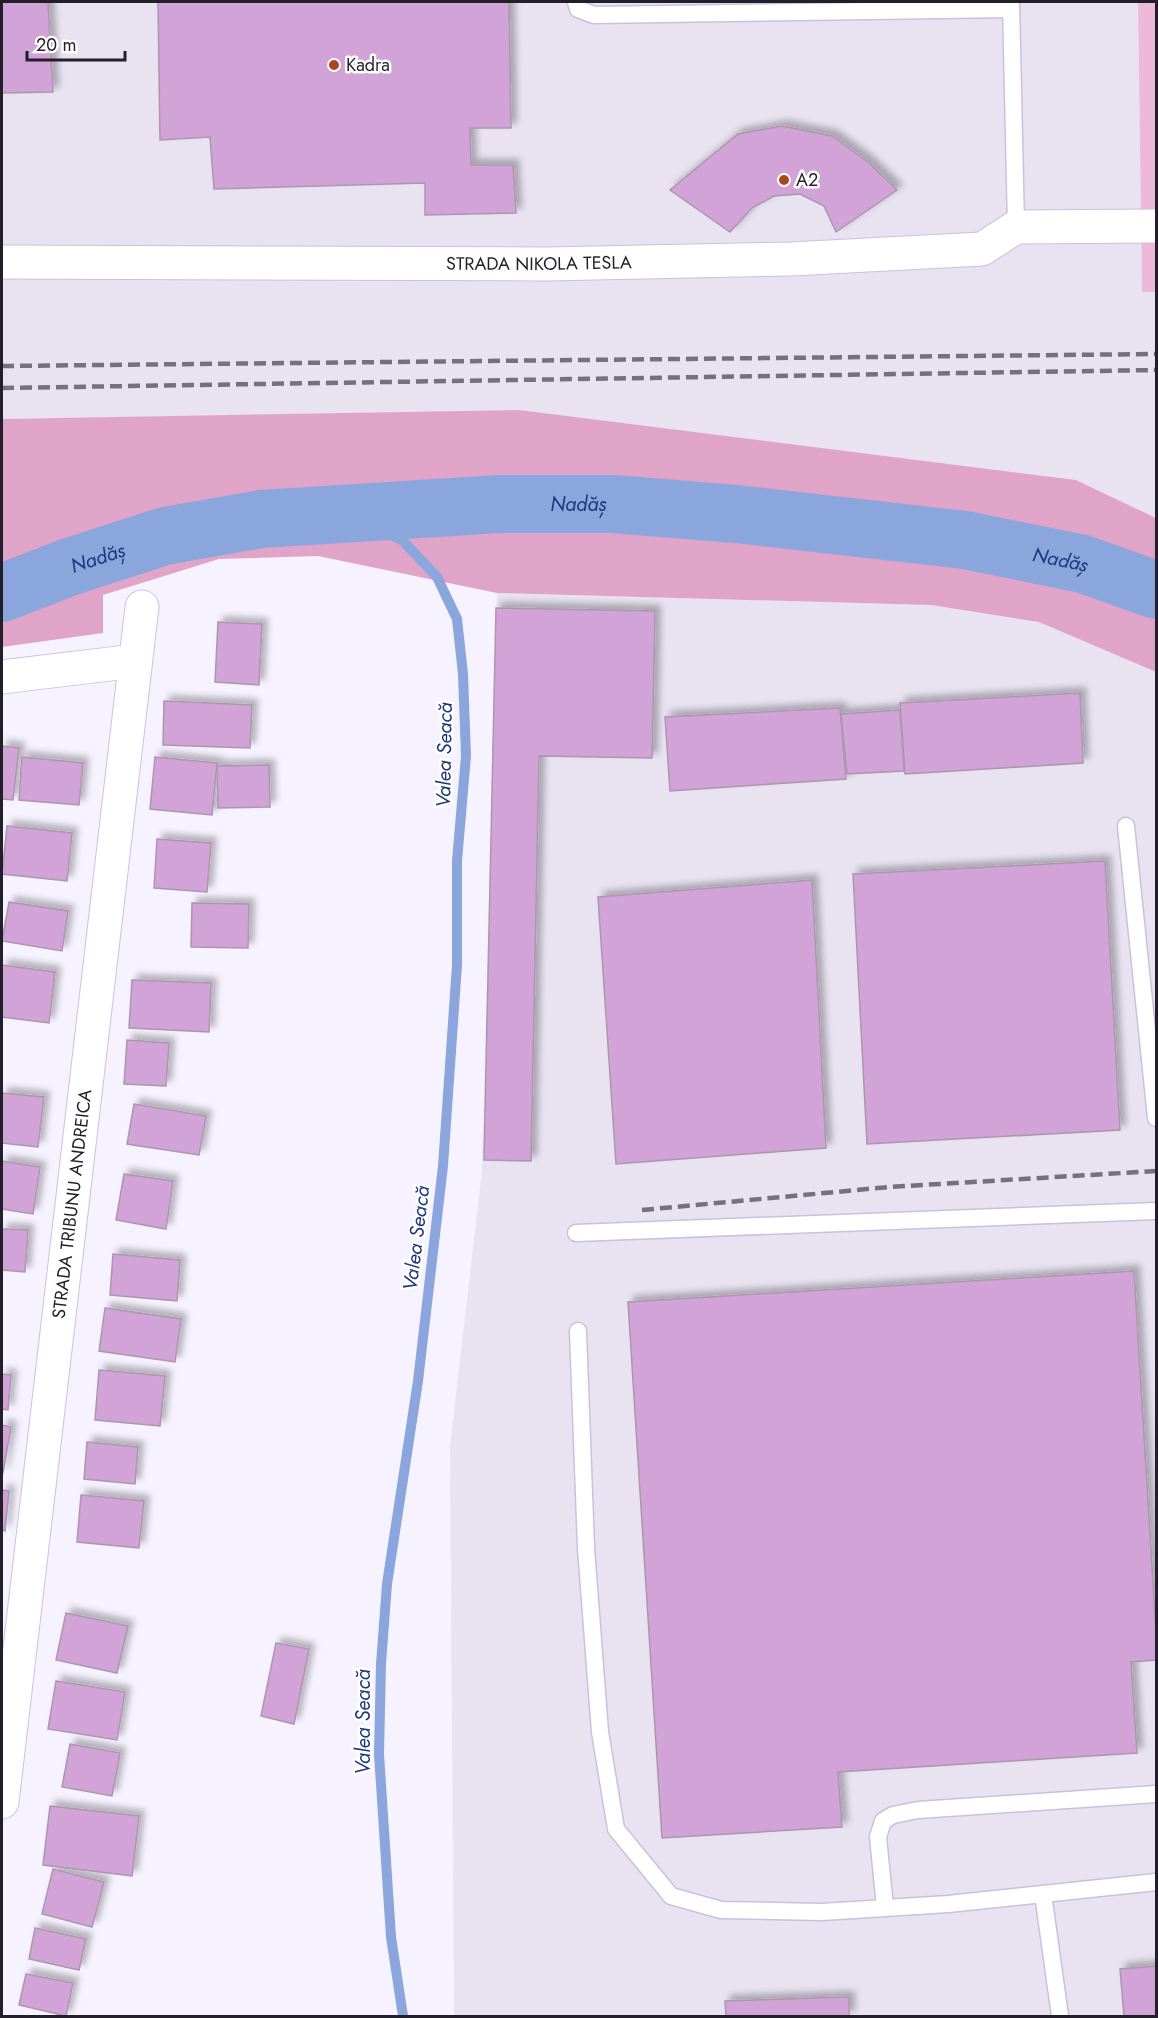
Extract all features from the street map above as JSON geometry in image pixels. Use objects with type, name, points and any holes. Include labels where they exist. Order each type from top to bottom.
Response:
[{"type":"street","points":[[1016,227],[1156,225]]},
{"type":"street","name":"STRADA NIKOLA TESLA","points":[[2,262],[546,264],[791,259],[982,249],[1016,227]]},
{"type":"street","name":"STRADA TRIBUNU ANDREICA","points":[[2,1802],[142,607]]},
{"type":"street","points":[[2,677],[135,661]]},
{"type":"lane","points":[[576,2],[578,9],[594,15],[1011,5],[1016,227]]},
{"type":"lane","points":[[1126,826],[1156,1118]]},
{"type":"lane","points":[[576,1233],[1156,1211]]},
{"type":"lane","points":[[578,1331],[586,1548],[599,1720],[616,1829],[672,1896],[721,1910],[822,1912],[1156,1882]]},
{"type":"lane","points":[[885,1907],[878,1837],[883,1821],[893,1815],[918,1810],[1156,1794]]},
{"type":"lane","points":[[1042,1894],[1060,2016]]},
{"type":"shaded area","points":[[2,2],[1138,2],[1142,291],[1156,292],[1156,518],[1076,480],[519,411],[2,419]]},
{"type":"shaded area","points":[[1138,2],[1156,2],[1156,292],[1142,292]]},
{"type":"shaded area","points":[[519,410],[1076,480],[1156,518],[1156,672],[1039,622],[931,605],[497,593],[318,556],[219,559],[103,595],[103,633],[2,647],[2,419]]},
{"type":"shaded area","points":[[497,593],[931,605],[1039,622],[1156,672],[1156,2016],[454,2016],[450,1446],[482,1171]]},
{"type":"building","points":[[2,2],[48,2],[53,92],[2,93]]},
{"type":"building","name":"Kadra","points":[[158,2],[509,2],[511,128],[470,128],[471,165],[513,165],[516,213],[425,215],[425,183],[214,189],[210,137],[160,140]]},
{"type":"building","name":"A2","points":[[782,126],[832,136],[868,162],[897,190],[836,232],[824,206],[800,194],[774,196],[752,208],[730,232],[670,190],[738,134]]},
{"type":"building","points":[[496,608],[655,611],[652,758],[539,756],[531,1161],[484,1160]]},
{"type":"building","points":[[218,622],[262,624],[259,685],[215,682]]},
{"type":"building","points":[[1080,693],[1083,763],[905,774],[900,703]]},
{"type":"building","points":[[164,701],[252,705],[250,748],[163,745]]},
{"type":"building","points":[[840,708],[846,779],[670,791],[665,717]]},
{"type":"building","points":[[900,710],[904,771],[847,774],[841,714]]},
{"type":"building","points":[[2,746],[19,748],[13,800],[2,799]]},
{"type":"building","points":[[22,757],[83,763],[79,805],[19,800]]},
{"type":"building","points":[[155,757],[217,763],[212,815],[150,809]]},
{"type":"building","points":[[269,765],[270,807],[218,808],[217,766]]},
{"type":"building","points":[[7,826],[72,833],[67,881],[2,874]]},
{"type":"building","points":[[157,839],[211,843],[207,892],[154,888]]},
{"type":"building","points":[[1105,861],[1120,1130],[867,1144],[853,874]]},
{"type":"building","points":[[812,880],[826,1148],[616,1164],[598,897]]},
{"type":"building","points":[[9,902],[68,911],[62,951],[2,941]]},
{"type":"building","points":[[192,903],[249,904],[248,948],[191,947]]},
{"type":"building","points":[[2,965],[55,972],[49,1023],[2,1017]]},
{"type":"building","points":[[132,980],[211,983],[209,1032],[129,1028]]},
{"type":"building","points":[[127,1040],[169,1043],[166,1086],[124,1084]]},
{"type":"building","points":[[2,1093],[44,1097],[38,1147],[2,1143]]},
{"type":"building","points":[[134,1104],[206,1116],[199,1155],[127,1144]]},
{"type":"building","points":[[2,1161],[40,1167],[33,1214],[2,1209]]},
{"type":"building","points":[[124,1174],[173,1181],[166,1229],[116,1220]]},
{"type":"building","points":[[2,1229],[28,1230],[25,1272],[2,1270]]},
{"type":"building","points":[[113,1254],[180,1260],[177,1301],[110,1295]]},
{"type":"building","points":[[1134,1271],[1156,1633],[1156,1660],[1131,1662],[1137,1753],[838,1772],[842,1827],[662,1838],[628,1302]]},
{"type":"building","points":[[105,1308],[181,1319],[175,1362],[99,1351]]},
{"type":"building","points":[[99,1370],[165,1376],[160,1426],[95,1420]]},
{"type":"building","points":[[2,1374],[11,1375],[8,1410],[2,1409]]},
{"type":"building","points":[[2,1425],[11,1427],[3,1473],[2,1473]]},
{"type":"building","points":[[87,1442],[138,1447],[135,1484],[84,1479]]},
{"type":"building","points":[[2,1490],[9,1491],[5,1531],[2,1530]]},
{"type":"building","points":[[81,1495],[144,1501],[139,1548],[77,1542]]},
{"type":"building","points":[[66,1613],[128,1626],[117,1673],[56,1660]]},
{"type":"building","points":[[276,1643],[309,1649],[294,1724],[261,1716]]},
{"type":"building","points":[[56,1681],[125,1692],[117,1740],[48,1729]]},
{"type":"building","points":[[70,1744],[120,1753],[112,1796],[62,1787]]},
{"type":"building","points":[[50,1806],[139,1816],[132,1876],[43,1865]]},
{"type":"building","points":[[53,1869],[104,1882],[92,1927],[42,1914]]},
{"type":"building","points":[[35,1928],[86,1939],[79,1970],[29,1959]]},
{"type":"building","points":[[1156,1966],[1156,2016],[1124,2016],[1120,1969]]},
{"type":"building","points":[[26,1974],[73,1983],[66,2016],[19,2005]]},
{"type":"building","points":[[849,1997],[849,2016],[726,2016],[725,2001]]},
{"type":"waterway","name":"Nadăș","points":[[2,593],[69,567],[165,536],[261,519],[500,504],[613,504],[736,514],[965,540],[1083,564],[1156,590]]},
{"type":"waterway","name":"Valea Seacă","points":[[346,516],[402,540],[437,577],[457,619],[463,674],[466,756],[457,861],[457,965],[443,1166],[418,1381],[387,1584],[381,1664],[379,1754],[391,1937],[403,2016]]},
{"type":"railway","points":[[2,366],[1156,354]]},
{"type":"railway","points":[[2,388],[1156,370]]},
{"type":"railway","points":[[642,1210],[889,1187],[1156,1171]]},
{"type":"place","name":"Kadra","points":[[334,65]]},
{"type":"place","name":"A2","points":[[784,180]]}]
